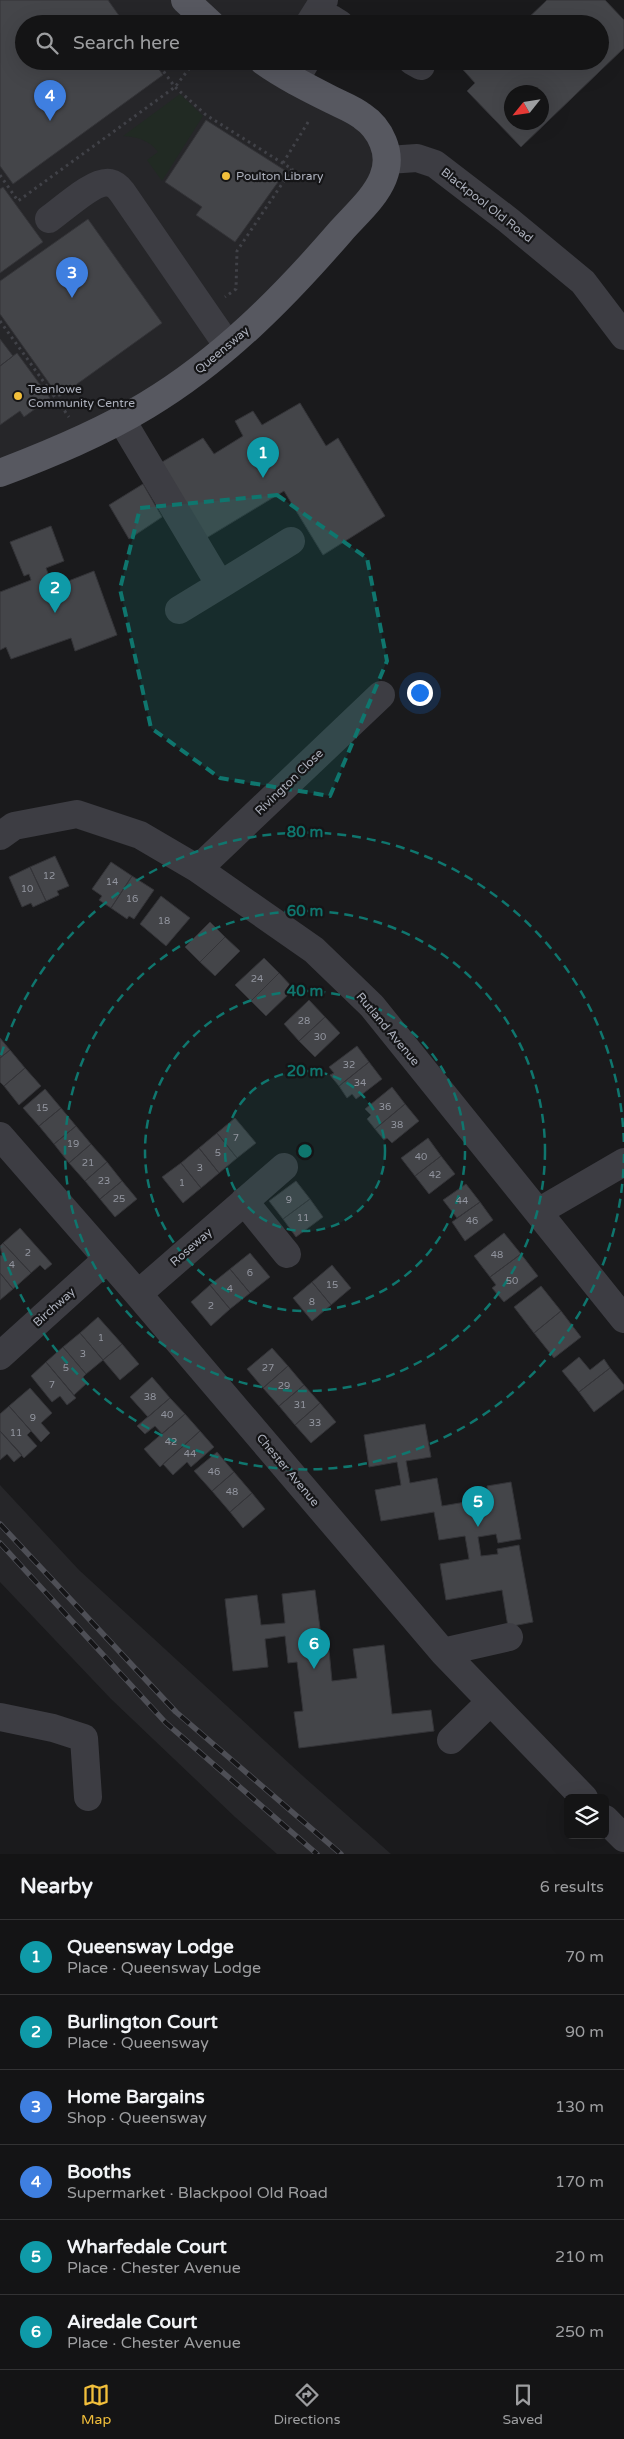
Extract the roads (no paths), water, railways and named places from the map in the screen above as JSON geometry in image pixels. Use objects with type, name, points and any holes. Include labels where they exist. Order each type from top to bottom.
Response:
[{"type":"main road","points":[[185,0],[202,15]]},
{"type":"main road","points":[[290,70],[324,96],[362,115],[375,128],[383,142],[388,160]]},
{"type":"main road","name":"Queensway","points":[[0,474],[121,419],[170,390],[223,338],[300,278],[373,195],[383,179],[388,160]]},
{"type":"street","points":[[315,15],[324,0]]},
{"type":"street","name":"Blackpool Old Road","points":[[388,160],[417,158],[435,164],[508,220],[583,282],[624,336]]},
{"type":"street","points":[[49,219],[94,186],[109,182],[116,185],[223,338]]},
{"type":"street","points":[[121,419],[220,585]]},
{"type":"street","points":[[179,610],[291,541]]},
{"type":"street","name":"Rivington Close","points":[[198,869],[381,695]]},
{"type":"street","name":"Rutland Avenue","points":[[0,836],[14,826],[77,814],[140,835],[198,869],[314,950],[372,1006],[624,1319]]},
{"type":"street","name":"Chester Avenue","points":[[0,1136],[138,1294],[443,1652],[580,1794]]},
{"type":"street","points":[[538,1212],[624,1162]]},
{"type":"street","name":"Roseway","points":[[138,1294],[284,1167]]},
{"type":"street","points":[[244,1201],[287,1254]]},
{"type":"street","name":"Birchway","points":[[0,1356],[107,1258]]},
{"type":"street","points":[[443,1652],[509,1637]]},
{"type":"street","points":[[451,1740],[490,1702]]},
{"type":"street","points":[[0,1717],[53,1728],[84,1738],[88,1797]]},
{"type":"street","points":[[609,1823],[624,1838]]},
{"type":"railway","points":[[0,1524],[176,1712],[341,1854]]},
{"type":"railway","points":[[0,1543],[166,1723],[317,1854]]},
{"type":"place","name":"Booths","points":[[50,121]]},
{"type":"place","name":"Poulton Library","points":[[226,176]]},
{"type":"place","name":"Home Bargains","points":[[72,298]]},
{"type":"place","name":"Teanlowe Community Centre","points":[[18,396]]},
{"type":"place","name":"Queensway Lodge","points":[[263,478]]},
{"type":"place","name":"Burlington Court","points":[[55,613]]},
{"type":"place","name":"Wharfedale Court","points":[[478,1527]]},
{"type":"place","name":"Airedale Court","points":[[314,1669]]}]
